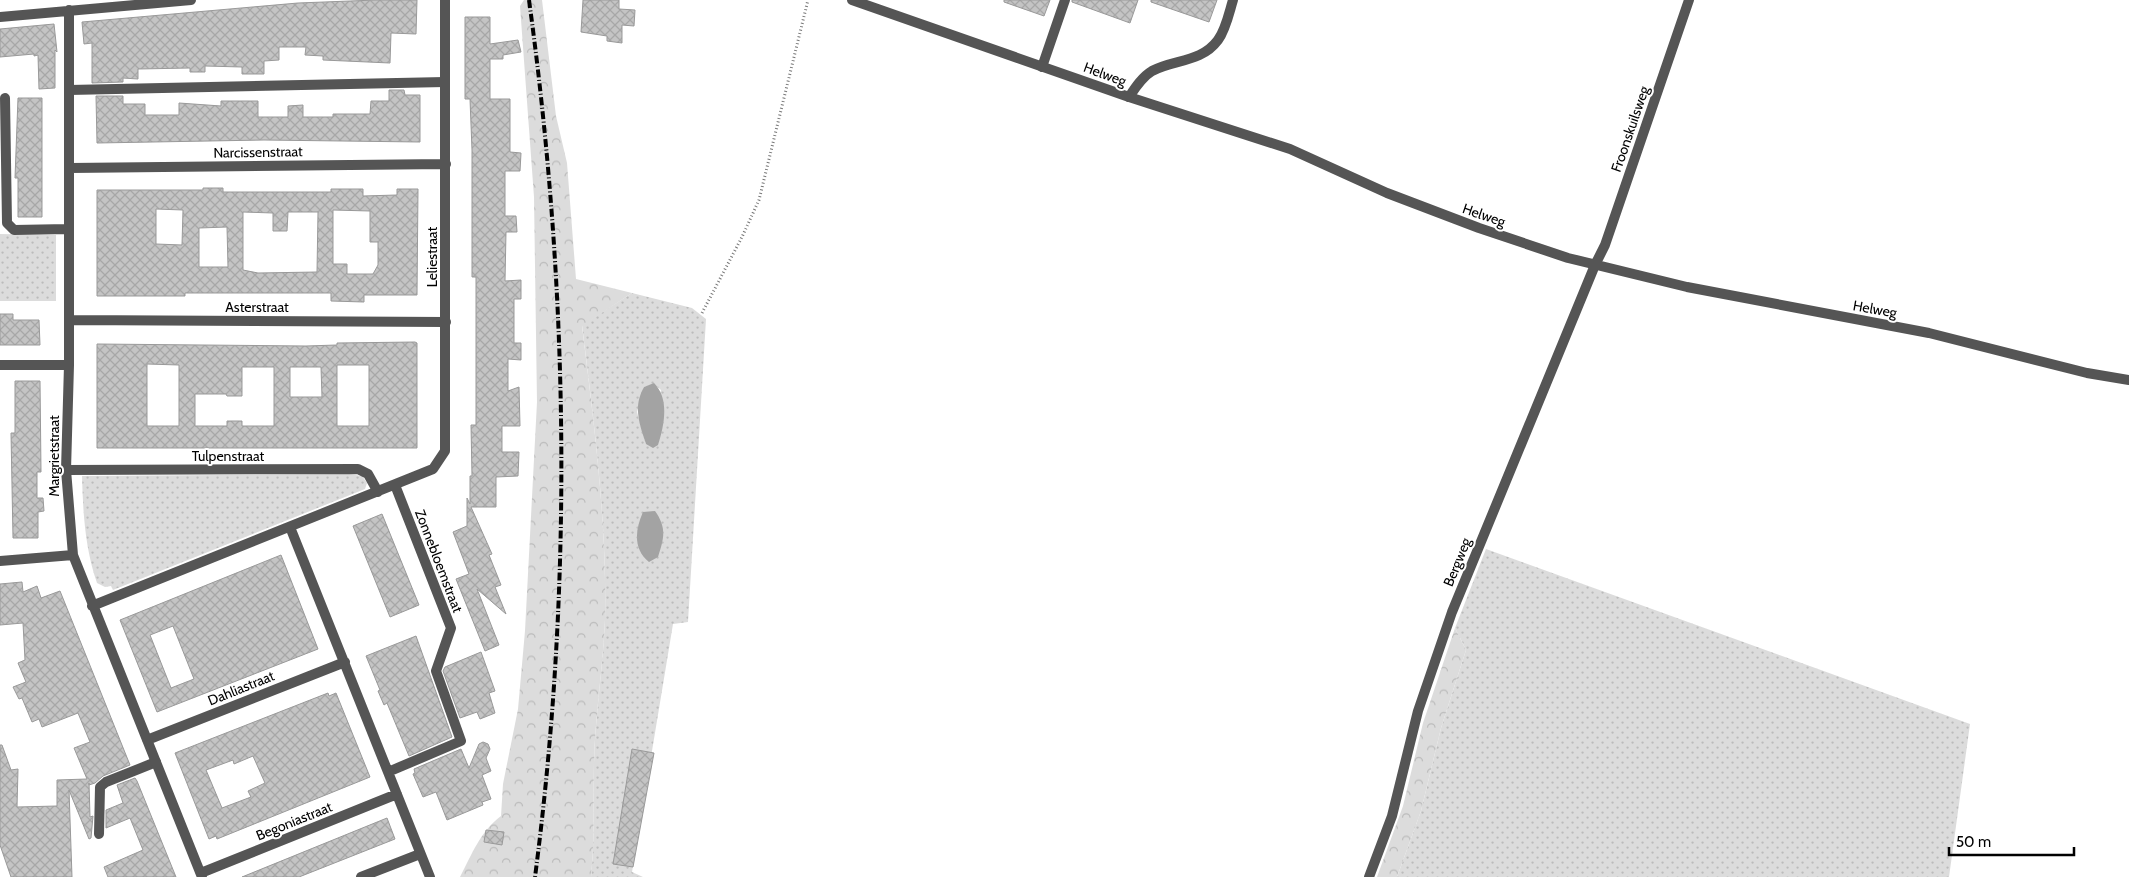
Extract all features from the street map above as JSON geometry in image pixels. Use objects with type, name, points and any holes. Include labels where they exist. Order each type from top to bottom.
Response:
[{"type":"street","points":[[0,17],[191,0]]},
{"type":"street","name":"Leliestraat","points":[[396,485],[432,470],[445,451],[445,0]]},
{"type":"street","name":"Helweg","points":[[852,0],[1129,97],[1290,149],[1387,193],[1486,230],[1595,265],[1696,289],[1929,333],[2088,373],[2129,380]]},
{"type":"street","points":[[1042,67],[1065,0]]},
{"type":"street","points":[[1129,97],[1142,80],[1152,71],[1202,55],[1209,49],[1218,39],[1233,0]]},
{"type":"street","name":"Froonskuilsweg","points":[[1595,265],[1605,245],[1689,0]]},
{"type":"street","name":"Margrietstraat","points":[[69,10],[69,365],[66,470],[73,555],[202,875]]},
{"type":"street","points":[[69,90],[446,82]]},
{"type":"street","points":[[5,98],[7,223],[14,230],[68,229]]},
{"type":"street","name":"Narcissenstraat","points":[[70,168],[446,164]]},
{"type":"street","name":"Bergweg","points":[[1369,877],[1392,816],[1418,711],[1452,612],[1595,265]]},
{"type":"street","name":"Asterstraat","points":[[69,320],[446,322]]},
{"type":"street","points":[[0,365],[69,365]]},
{"type":"street","name":"Tulpenstraat","points":[[66,470],[358,469],[368,474],[378,492]]},
{"type":"street","points":[[92,606],[396,485]]},
{"type":"street","name":"Zonnebloemstraat","points":[[388,772],[461,741],[436,671],[451,628],[396,485]]},
{"type":"street","points":[[290,527],[430,877]]},
{"type":"street","points":[[0,561],[73,555]]},
{"type":"street","name":"Dahliastraat","points":[[147,740],[344,662]]},
{"type":"street","points":[[99,834],[100,787],[106,782],[156,762]]},
{"type":"street","name":"Begoniastraat","points":[[202,875],[397,794]]},
{"type":"street","points":[[361,877],[420,854]]},
{"type":"path","points":[[702,313],[759,200],[808,0]]},
{"type":"green space","points":[[524,0],[542,0],[556,116],[567,163],[576,279],[632,293],[582,326],[599,472],[605,583],[604,638],[595,745],[591,877],[460,877],[482,836],[501,816],[503,784],[518,709],[525,631],[537,402],[534,197],[520,6]]},
{"type":"green space","points":[[0,234],[56,235],[56,301],[0,301]]},
{"type":"green space","points":[[632,293],[692,308],[706,319],[688,622],[673,624],[632,872],[643,877],[591,877],[595,745],[604,638],[605,583],[599,472],[582,325]],"holes":[[[654,384],[661,390],[646,444],[637,412],[644,387]]]},
{"type":"green space","points":[[349,474],[362,476],[367,483],[365,489],[113,590],[111,586],[105,587],[97,583],[85,530],[82,476]]},
{"type":"green space","points":[[1486,549],[1970,724],[1949,877],[1397,877],[1421,811],[1441,728],[1466,650],[1455,628]]},
{"type":"green space","points":[[1455,628],[1466,650],[1441,728],[1421,811],[1397,877],[1377,877],[1403,806],[1423,723]]},
{"type":"shaded area","points":[[654,383],[662,397],[664,421],[658,445],[653,448],[646,444],[639,422],[638,408],[644,387]]},
{"type":"shaded area","points":[[655,511],[663,528],[663,539],[658,557],[649,562],[640,551],[637,532],[643,512]]},
{"type":"building","points":[[417,0],[416,34],[391,33],[390,63],[323,60],[323,56],[305,55],[306,47],[279,47],[279,60],[264,61],[264,74],[242,74],[242,67],[205,66],[205,72],[190,72],[190,68],[138,69],[138,79],[123,78],[123,82],[92,83],[92,43],[84,44],[82,22],[298,3]]},
{"type":"building","points":[[583,0],[619,0],[619,9],[635,10],[634,26],[622,25],[622,43],[607,41],[607,36],[581,32]]},
{"type":"building","points":[[1004,0],[1050,0],[1044,16],[1004,2]]},
{"type":"building","points":[[1072,0],[1138,0],[1130,23],[1072,2]]},
{"type":"building","points":[[1151,0],[1217,0],[1209,22],[1151,2]]},
{"type":"building","points":[[465,17],[490,17],[490,44],[518,40],[521,52],[503,55],[503,59],[490,59],[490,99],[510,99],[510,152],[521,153],[520,171],[505,171],[505,216],[516,216],[517,232],[506,232],[505,281],[521,280],[521,299],[514,299],[514,343],[521,343],[521,360],[508,359],[508,391],[519,387],[520,426],[502,426],[502,452],[519,452],[518,476],[496,477],[496,507],[471,507],[492,554],[489,555],[501,585],[495,587],[506,614],[477,589],[499,645],[485,651],[456,579],[469,574],[453,532],[467,526],[467,498],[470,504],[470,476],[472,476],[471,425],[476,425],[476,277],[472,277],[472,150],[470,99],[465,99]]},
{"type":"building","points":[[54,24],[57,52],[55,50],[55,88],[39,89],[38,55],[0,57],[0,29]]},
{"type":"building","points":[[389,90],[404,90],[405,95],[420,95],[420,142],[264,140],[97,143],[96,96],[123,96],[123,104],[145,104],[145,115],[179,115],[179,103],[221,106],[221,101],[258,101],[258,117],[288,117],[288,106],[303,105],[303,117],[333,117],[333,114],[370,114],[371,101],[389,101]]},
{"type":"building","points":[[18,98],[42,98],[42,217],[18,217],[18,178],[15,178]]},
{"type":"building","points":[[203,188],[223,188],[223,192],[331,192],[331,189],[363,189],[363,196],[397,195],[397,189],[418,189],[417,295],[364,295],[364,302],[331,301],[331,293],[185,293],[185,296],[97,296],[97,190],[203,190]],"holes":[[[156,209],[183,210],[182,245],[156,244]],[[333,210],[370,211],[370,242],[378,242],[378,265],[373,274],[347,274],[347,264],[333,264]],[[243,212],[273,213],[273,231],[287,231],[288,212],[318,212],[317,272],[258,273],[243,270]],[[227,227],[228,267],[199,267],[199,228]]]},
{"type":"building","points":[[0,314],[13,314],[13,320],[39,320],[40,345],[0,345]]},
{"type":"building","points":[[337,343],[417,343],[417,448],[97,448],[97,344],[306,346],[337,345]],"holes":[[[147,364],[179,365],[179,426],[147,426]],[[337,365],[369,365],[369,426],[337,426]],[[242,367],[274,367],[274,426],[242,426],[242,421],[227,421],[227,426],[195,426],[195,394],[242,396]],[[290,367],[321,367],[322,397],[290,397]]]},
{"type":"building","points":[[15,381],[40,381],[41,472],[37,472],[37,498],[43,498],[44,511],[38,512],[38,538],[13,538],[11,433],[15,433]]},
{"type":"building","points":[[382,514],[419,605],[390,617],[353,526]]},
{"type":"building","points":[[281,555],[318,649],[157,712],[120,620]],"holes":[[[173,626],[194,679],[171,688],[150,635]]]},
{"type":"building","points":[[22,582],[23,592],[37,586],[41,598],[60,591],[130,765],[103,776],[95,783],[89,785],[90,817],[93,816],[91,838],[89,839],[69,790],[72,877],[11,877],[0,845],[0,745],[2,745],[11,770],[18,769],[17,807],[57,806],[57,780],[87,779],[74,748],[90,742],[78,713],[42,727],[39,719],[32,722],[22,698],[19,699],[13,687],[26,682],[18,663],[25,660],[23,623],[0,625],[0,584]]},
{"type":"building","points":[[416,636],[452,737],[409,756],[387,703],[384,705],[366,656]]},
{"type":"building","points":[[481,652],[495,691],[489,693],[495,713],[480,719],[477,712],[460,718],[443,671],[445,667]]},
{"type":"building","points":[[328,693],[329,696],[336,693],[370,777],[217,839],[216,836],[209,839],[175,753]],"holes":[[[253,756],[265,783],[248,791],[251,797],[222,808],[206,770],[233,760],[234,764]]]},
{"type":"building","points":[[483,742],[488,744],[490,749],[486,758],[491,771],[482,775],[491,799],[482,802],[483,805],[447,820],[436,792],[423,797],[413,774],[415,773],[414,769],[461,749],[469,768],[479,744]]},
{"type":"building","points":[[632,749],[654,753],[633,867],[613,864]]},
{"type":"building","points":[[135,778],[176,877],[108,877],[104,867],[143,850],[130,818],[106,828],[106,810],[123,803],[117,785]]},
{"type":"building","points":[[387,818],[395,839],[299,877],[242,877]]},
{"type":"building","points":[[486,830],[504,832],[502,845],[484,842]]},
{"type":"railway","points":[[529,0],[542,109],[552,219],[561,438],[556,658],[547,768],[535,877]]}]
